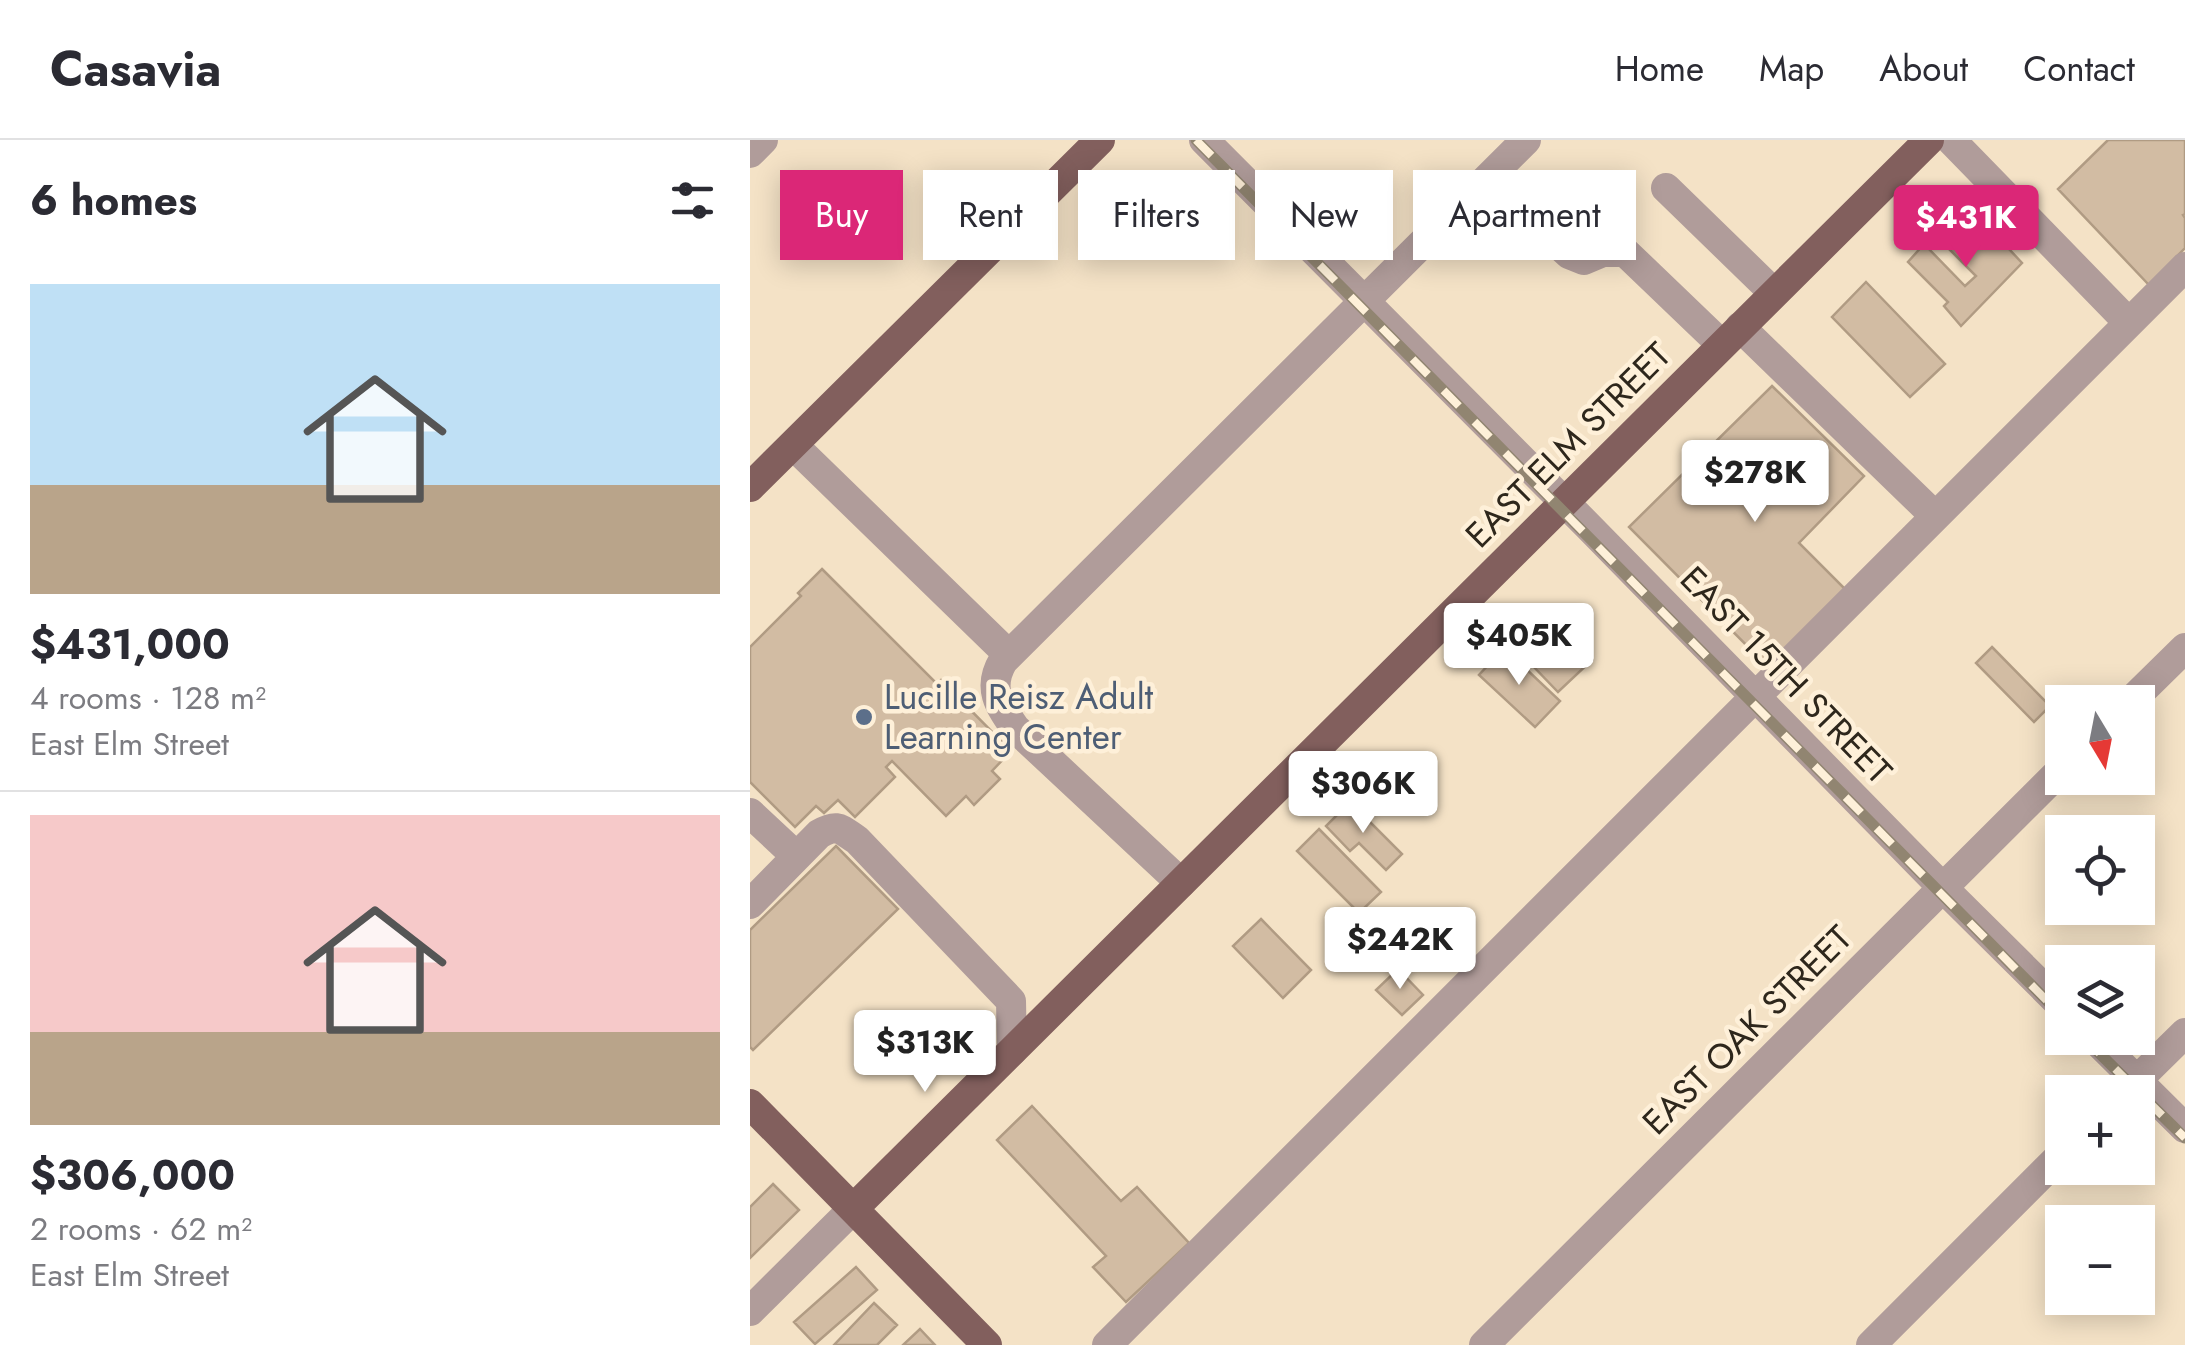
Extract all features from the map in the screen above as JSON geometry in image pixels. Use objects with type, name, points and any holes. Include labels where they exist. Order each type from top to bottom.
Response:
[{"type":"main road","points":[[750,487],[1100,140]]},
{"type":"main road","name":"EAST ELM STREET","points":[[854,1208],[1929,140]]},
{"type":"main road","points":[[750,1104],[987,1345]]},
{"type":"street","points":[[750,153],[763,140]]},
{"type":"street","name":"EAST 15TH STREET","points":[[1204,140],[2045,989]]},
{"type":"street","points":[[1495,170],[1526,140]]},
{"type":"street","points":[[1952,140],[2129,322]]},
{"type":"street","points":[[1666,188],[1774,293]]},
{"type":"street","points":[[1181,883],[1014,728],[1000,707],[994,681],[997,670],[1413,251]]},
{"type":"street","points":[[1635,260],[1731,336],[1935,516]]},
{"type":"street","points":[[1107,1345],[2185,266]]},
{"type":"street","points":[[793,444],[1009,655]]},
{"type":"street","points":[[2147,685],[2185,648]]},
{"type":"street","name":"EAST OAK STREET","points":[[1484,1345],[2045,786]]},
{"type":"street","points":[[750,813],[796,856]]},
{"type":"street","points":[[750,904],[819,834],[838,827],[857,840],[1012,1001],[1012,1051]]},
{"type":"street","points":[[2142,1075],[2185,1034]]},
{"type":"street","points":[[2107,1055],[2123,1075]]},
{"type":"street","points":[[2155,1105],[2185,1128]]},
{"type":"street","points":[[1871,1345],[2045,1171]]},
{"type":"street","name":"EAST ELM STREET","points":[[750,1311],[854,1208]]},
{"type":"building","points":[[2108,140],[2185,140],[2185,248],[2149,285],[2058,189]]},
{"type":"building","points":[[1957,219],[1984,247],[1996,235],[2022,263],[1961,326],[1944,306],[1948,302],[1908,262],[1924,244],[1965,286],[1976,276],[1937,237]]},
{"type":"building","points":[[1866,282],[1945,364],[1910,397],[1832,317]]},
{"type":"building","points":[[1772,386],[1864,476],[1799,543],[1846,590],[1768,667],[1629,527]]},
{"type":"building","name":"Lucille Reisz Adult Learning Center","points":[[822,569],[937,684],[941,680],[1011,751],[992,771],[1000,779],[974,805],[966,796],[946,816],[892,761],[886,767],[895,777],[855,817],[838,800],[824,813],[816,806],[795,827],[750,782],[750,647]]},
{"type":"building","points":[[1529,611],[1550,633],[1559,625],[1592,660],[1558,692],[1503,635]]},
{"type":"building","points":[[1992,647],[2045,701],[2045,711],[2034,722],[1976,663]]},
{"type":"building","points":[[1504,648],[1560,701],[1535,727],[1479,675]]},
{"type":"building","points":[[1350,802],[1402,854],[1386,870],[1359,843],[1350,851],[1326,826]]},
{"type":"building","points":[[1319,829],[1381,892],[1359,913],[1297,851]]},
{"type":"building","points":[[836,846],[898,909],[753,1050],[750,930]]},
{"type":"building","points":[[1261,919],[1311,970],[1283,998],[1233,946]]},
{"type":"building","points":[[1398,969],[1423,995],[1402,1015],[1376,990]]},
{"type":"building","points":[[1032,1106],[1121,1201],[1137,1187],[1189,1243],[1126,1302],[1093,1267],[1106,1256],[997,1140]]},
{"type":"building","points":[[773,1184],[799,1210],[750,1258],[750,1207]]},
{"type":"building","points":[[856,1267],[877,1290],[815,1344],[794,1322]]},
{"type":"building","points":[[874,1303],[897,1325],[877,1345],[834,1345]]},
{"type":"building","points":[[920,1329],[935,1345],[903,1345]]},
{"type":"railway","points":[[1196,140],[2045,999]]},
{"type":"railway","points":[[2101,1055],[2185,1138]]},
{"type":"place","name":"Lucille Reisz Adult Learning Center","points":[[864,717]]}]
